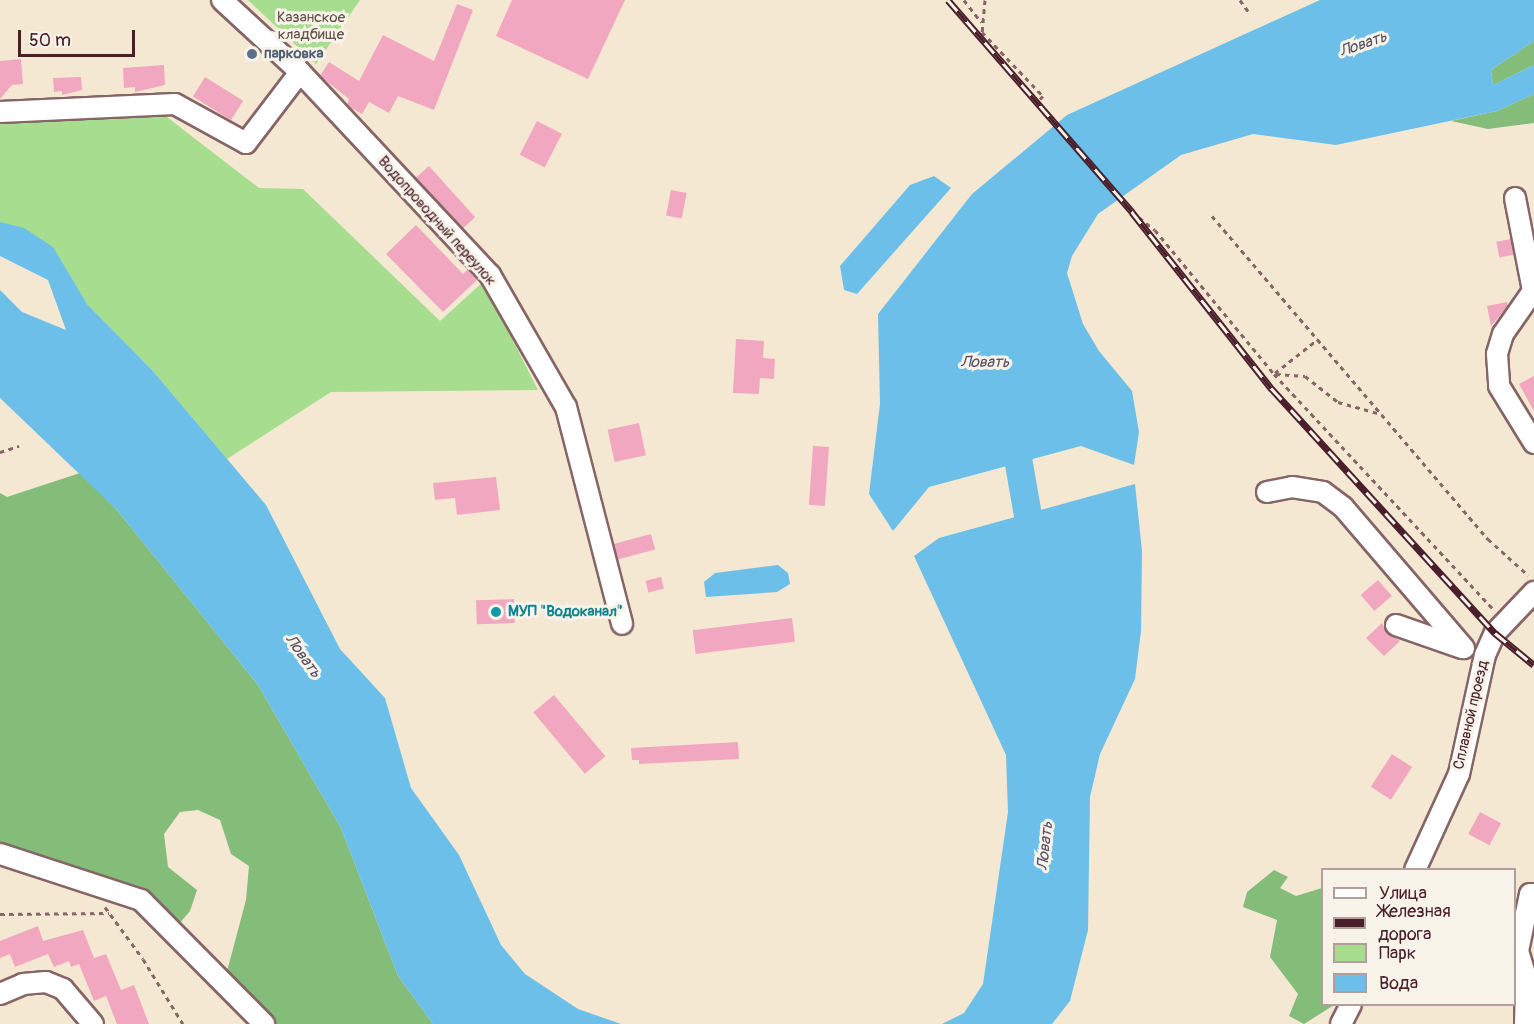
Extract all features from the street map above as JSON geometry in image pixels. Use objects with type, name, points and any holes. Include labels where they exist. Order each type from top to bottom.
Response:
[{"type":"street","name":"Водопроводный переулок","points":[[222,0],[300,72],[490,275],[566,406],[622,624]]},
{"type":"street","points":[[0,112],[175,104],[246,143],[300,72]]},
{"type":"street","points":[[1515,198],[1533,291],[1524,309],[1503,334],[1498,365],[1499,386],[1534,443]]},
{"type":"street","points":[[1267,492],[1292,487],[1323,492],[1342,507],[1464,648]]},
{"type":"street","name":"Сплавной проезд","points":[[1416,868],[1459,774],[1485,655],[1502,625],[1534,592]]},
{"type":"street","points":[[1396,625],[1485,655]]},
{"type":"street","points":[[0,854],[141,900],[252,1019]]},
{"type":"street","points":[[1525,1024],[1526,978],[1516,951],[1530,894],[1534,894]]},
{"type":"street","points":[[0,994],[23,984],[46,982],[63,989],[93,1024]]},
{"type":"street","points":[[1341,1024],[1350,1006]]},
{"type":"path","points":[[964,0],[982,23]]},
{"type":"path","points":[[985,0],[982,32],[1043,96],[1037,102],[1132,212],[1155,230],[1274,374],[1502,625]]},
{"type":"path","points":[[1240,0],[1250,15]]},
{"type":"path","points":[[1212,216],[1488,539],[1534,581]]},
{"type":"path","points":[[1274,374],[1318,339]]},
{"type":"path","points":[[1274,374],[1305,376],[1338,402],[1383,414]]},
{"type":"path","points":[[0,452],[19,447]]},
{"type":"path","points":[[83,881],[111,913],[183,1024]]},
{"type":"path","points":[[0,914],[111,913]]},
{"type":"green space","name":"Казанское кладбище","points":[[248,0],[360,0],[316,64]]},
{"type":"green space","points":[[1534,41],[1534,65],[1493,85],[1491,70]]},
{"type":"green space","points":[[1534,94],[1534,123],[1488,129],[1451,121],[1497,111]]},
{"type":"green space","points":[[163,114],[259,188],[303,189],[440,321],[483,282],[538,390],[331,392],[227,459],[152,370],[87,304],[52,247],[0,222],[0,122]]},
{"type":"green space","points":[[80,473],[117,510],[258,685],[341,828],[398,976],[433,1024],[274,1024],[226,975],[246,900],[249,866],[231,854],[220,820],[198,810],[180,812],[164,834],[168,867],[197,890],[190,911],[179,924],[126,884],[0,844],[0,493],[7,497]]},
{"type":"green space","points":[[1274,870],[1288,877],[1280,888],[1296,896],[1321,888],[1321,1006],[1332,1006],[1304,1024],[1289,1016],[1298,994],[1270,957],[1277,920],[1243,907],[1247,892]]},
{"type":"water","name":"Ловать","points":[[1320,0],[1534,0],[1534,41],[1491,70],[1493,85],[1534,65],[1534,94],[1497,111],[1336,145],[1253,134],[1181,155],[1098,214],[1072,256],[1067,273],[1083,324],[1099,351],[1132,391],[1139,432],[1134,465],[1081,446],[929,487],[893,531],[869,494],[880,404],[878,314],[972,194],[1067,115]]},
{"type":"water","points":[[934,176],[951,188],[857,294],[844,290],[840,266],[910,185]]},
{"type":"water","name":"Ловать","points":[[0,222],[24,228],[53,247],[87,304],[152,370],[266,505],[340,649],[385,698],[411,788],[459,855],[501,945],[525,974],[578,1009],[621,1024],[433,1024],[398,976],[341,828],[258,685],[117,510],[0,398],[0,290],[22,312],[66,330],[48,280],[0,256]]},
{"type":"water","name":"Ловать","points":[[1135,484],[1142,551],[1141,631],[1135,679],[1100,754],[1090,797],[1088,930],[1070,1001],[1052,1024],[942,1024],[964,1013],[983,984],[1008,812],[1006,755],[914,556],[939,538]]},
{"type":"water","points":[[778,565],[788,573],[790,584],[777,592],[706,597],[704,582],[715,573]]},
{"type":"building","points":[[512,0],[625,0],[588,79],[496,36]]},
{"type":"building","points":[[457,4],[473,10],[434,110],[398,96],[389,113],[369,102],[362,114],[347,105],[349,99],[320,76],[329,62],[359,81],[383,35],[434,61]]},
{"type":"building","points":[[21,59],[23,84],[12,85],[0,99],[0,61]]},
{"type":"building","points":[[164,65],[165,85],[135,92],[135,87],[124,88],[123,68]]},
{"type":"building","points":[[81,77],[82,90],[62,95],[62,91],[54,92],[53,78]]},
{"type":"building","points":[[205,77],[243,101],[231,120],[193,97]]},
{"type":"building","points":[[537,121],[562,134],[545,168],[520,155]]},
{"type":"building","points":[[429,166],[475,217],[462,229],[416,178]]},
{"type":"building","points":[[671,190],[687,193],[682,219],[666,216]]},
{"type":"building","points":[[416,225],[463,274],[468,269],[477,280],[443,312],[386,254]]},
{"type":"building","points":[[1511,239],[1514,255],[1499,258],[1496,242]]},
{"type":"building","points":[[1507,302],[1508,306],[1491,326],[1487,306]]},
{"type":"building","points":[[736,339],[764,341],[763,358],[775,359],[774,379],[760,378],[759,394],[733,393]]},
{"type":"building","points":[[1534,376],[1534,411],[1519,384]]},
{"type":"building","points":[[639,423],[646,455],[615,462],[608,430]]},
{"type":"building","points":[[813,446],[829,447],[825,506],[809,505]]},
{"type":"building","points":[[496,477],[500,510],[457,515],[455,498],[435,500],[433,483]]},
{"type":"building","points":[[651,534],[655,549],[617,560],[613,544]]},
{"type":"building","points":[[661,577],[664,589],[648,593],[645,581]]},
{"type":"building","points":[[1378,580],[1392,596],[1374,611],[1361,595]]},
{"type":"building","name":"МУП \"Водоканал\"","points":[[514,599],[515,623],[477,624],[476,600]]},
{"type":"building","points":[[792,618],[795,642],[696,654],[693,630]]},
{"type":"building","points":[[1382,623],[1387,633],[1400,641],[1384,656],[1366,638]]},
{"type":"building","points":[[554,695],[605,756],[585,774],[533,712]]},
{"type":"building","points":[[738,742],[739,759],[639,764],[639,760],[632,760],[631,748]]},
{"type":"building","points":[[1392,754],[1412,767],[1391,800],[1371,787]]},
{"type":"building","points":[[1480,812],[1501,823],[1489,845],[1468,834]]},
{"type":"building","points":[[38,926],[43,941],[83,930],[94,958],[106,954],[121,990],[134,985],[149,1024],[117,1024],[106,996],[94,1001],[79,964],[71,967],[69,961],[54,967],[48,954],[15,967],[10,954],[0,958],[0,941]]},
{"type":"waterway","name":"Ловать","points":[[1012,424],[1034,550]]},
{"type":"railway","points":[[948,0],[1132,212],[1272,389],[1495,633],[1534,665]]},
{"type":"place","name":"парковка","points":[[252,54]]},
{"type":"place","name":"МУП \"Водоканал\"","points":[[496,612]]}]
